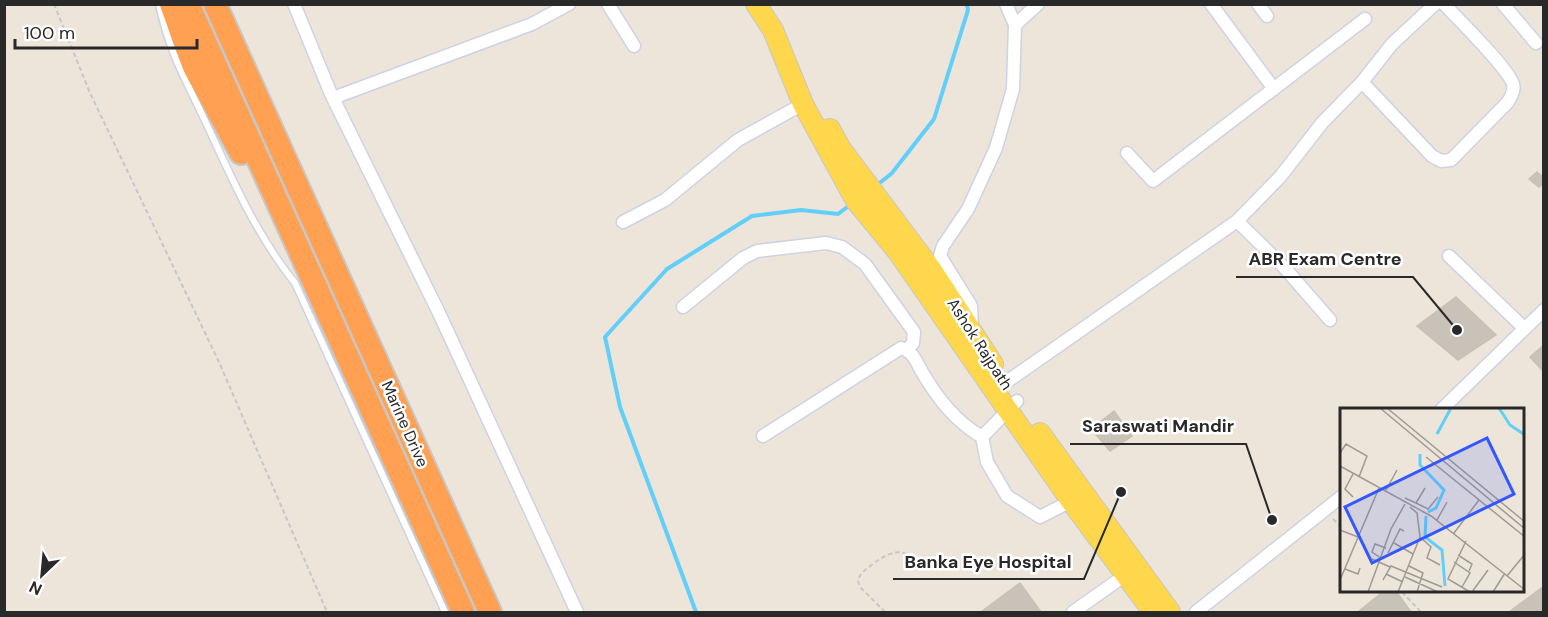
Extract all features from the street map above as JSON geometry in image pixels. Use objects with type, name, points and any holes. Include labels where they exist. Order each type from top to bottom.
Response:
[{"type":"highway","points":[[171,4],[194,67],[218,114],[290,231]]},
{"type":"highway","points":[[188,4],[290,231]]},
{"type":"highway","points":[[215,4],[225,28]]},
{"type":"highway","points":[[220,4],[225,28]]},
{"type":"highway","name":"Marine Drive","points":[[225,28],[490,612]]},
{"type":"highway","name":"Marine Drive","points":[[290,231],[463,612]]},
{"type":"main road","name":"Ashok Rajpath","points":[[756,4],[773,30],[802,104],[999,382]]},
{"type":"main road","name":"Ashok Rajpath","points":[[792,75],[811,98],[838,156]]},
{"type":"main road","name":"Ashok Rajpath","points":[[905,248],[973,334],[1012,405],[1132,571],[1153,612]]},
{"type":"main road","name":"Ashok Rajpath","points":[[1035,436],[1071,501],[1170,612]]},
{"type":"street","points":[[294,4],[333,98],[434,302],[577,612]]},
{"type":"street","points":[[333,98],[532,24],[569,4]]},
{"type":"street","points":[[608,4],[634,46]]},
{"type":"street","points":[[973,334],[971,306],[940,256],[943,246],[968,209],[996,148],[1013,89],[1015,25],[1006,4]]},
{"type":"street","points":[[1015,25],[1038,4]]},
{"type":"street","points":[[1211,4],[1274,88]]},
{"type":"street","points":[[1258,4],[1267,16]]},
{"type":"street","points":[[999,382],[1237,221],[1280,177],[1322,123],[1362,82],[1392,44],[1435,4]]},
{"type":"street","points":[[1362,82],[1432,156],[1441,161],[1450,160],[1508,102],[1514,91],[1512,83],[1485,48],[1444,4]]},
{"type":"street","points":[[1503,4],[1536,43]]},
{"type":"street","points":[[1127,153],[1153,182],[1365,19]]},
{"type":"street","points":[[623,222],[665,200],[738,140],[802,104]]},
{"type":"street","points":[[1237,221],[1283,266],[1330,320]]},
{"type":"street","points":[[683,307],[743,258],[757,251],[826,243],[848,250],[865,264],[914,332],[913,343],[907,350]]},
{"type":"street","points":[[1449,256],[1524,328]]},
{"type":"street","points":[[1443,408],[1544,310]]},
{"type":"street","points":[[763,436],[901,348],[907,350],[933,390],[960,423],[982,436],[987,462],[1007,496],[1040,517],[1071,501]]},
{"type":"street","points":[[982,436],[1012,405]]},
{"type":"street","points":[[1196,612],[1340,498]]},
{"type":"street","points":[[1073,612],[1132,571]]},
{"type":"lane","points":[[159,4],[171,53],[184,84],[207,124],[238,195],[277,260],[295,283],[445,612]]},
{"type":"path","points":[[54,4],[90,93],[219,362],[327,612]]},
{"type":"path","points":[[885,612],[860,587],[858,581],[861,573],[877,561],[897,551],[903,551],[926,565],[938,564]]},
{"type":"path","points":[[1404,593],[1422,612]]},
{"type":"path","points":[[1408,596],[1422,612]]},
{"type":"building","points":[[1537,172],[1544,178],[1544,183],[1539,187],[1529,179]]},
{"type":"building","points":[[1456,297],[1496,335],[1458,360],[1417,326]]},
{"type":"building","points":[[1544,345],[1544,372],[1530,357]]},
{"type":"building","points":[[1114,411],[1132,436],[1110,451],[1091,429]]},
{"type":"building","points":[[1020,583],[1041,612],[981,612]]},
{"type":"building","points":[[1544,586],[1544,612],[1509,612]]},
{"type":"building","points":[[1382,593],[1397,593],[1411,612],[1358,612]]},
{"type":"waterway","points":[[876,186],[892,173],[934,119],[968,10],[967,4]]},
{"type":"waterway","points":[[696,612],[620,407],[605,337],[667,269],[752,216],[801,210],[838,214],[850,205]]},
{"type":"place","name":"ABR Exam Centre","points":[[1457,330]]},
{"type":"place","name":"Banka Eye Hospital","points":[[1121,492]]},
{"type":"place","name":"Saraswati Mandir","points":[[1272,520]]}]
